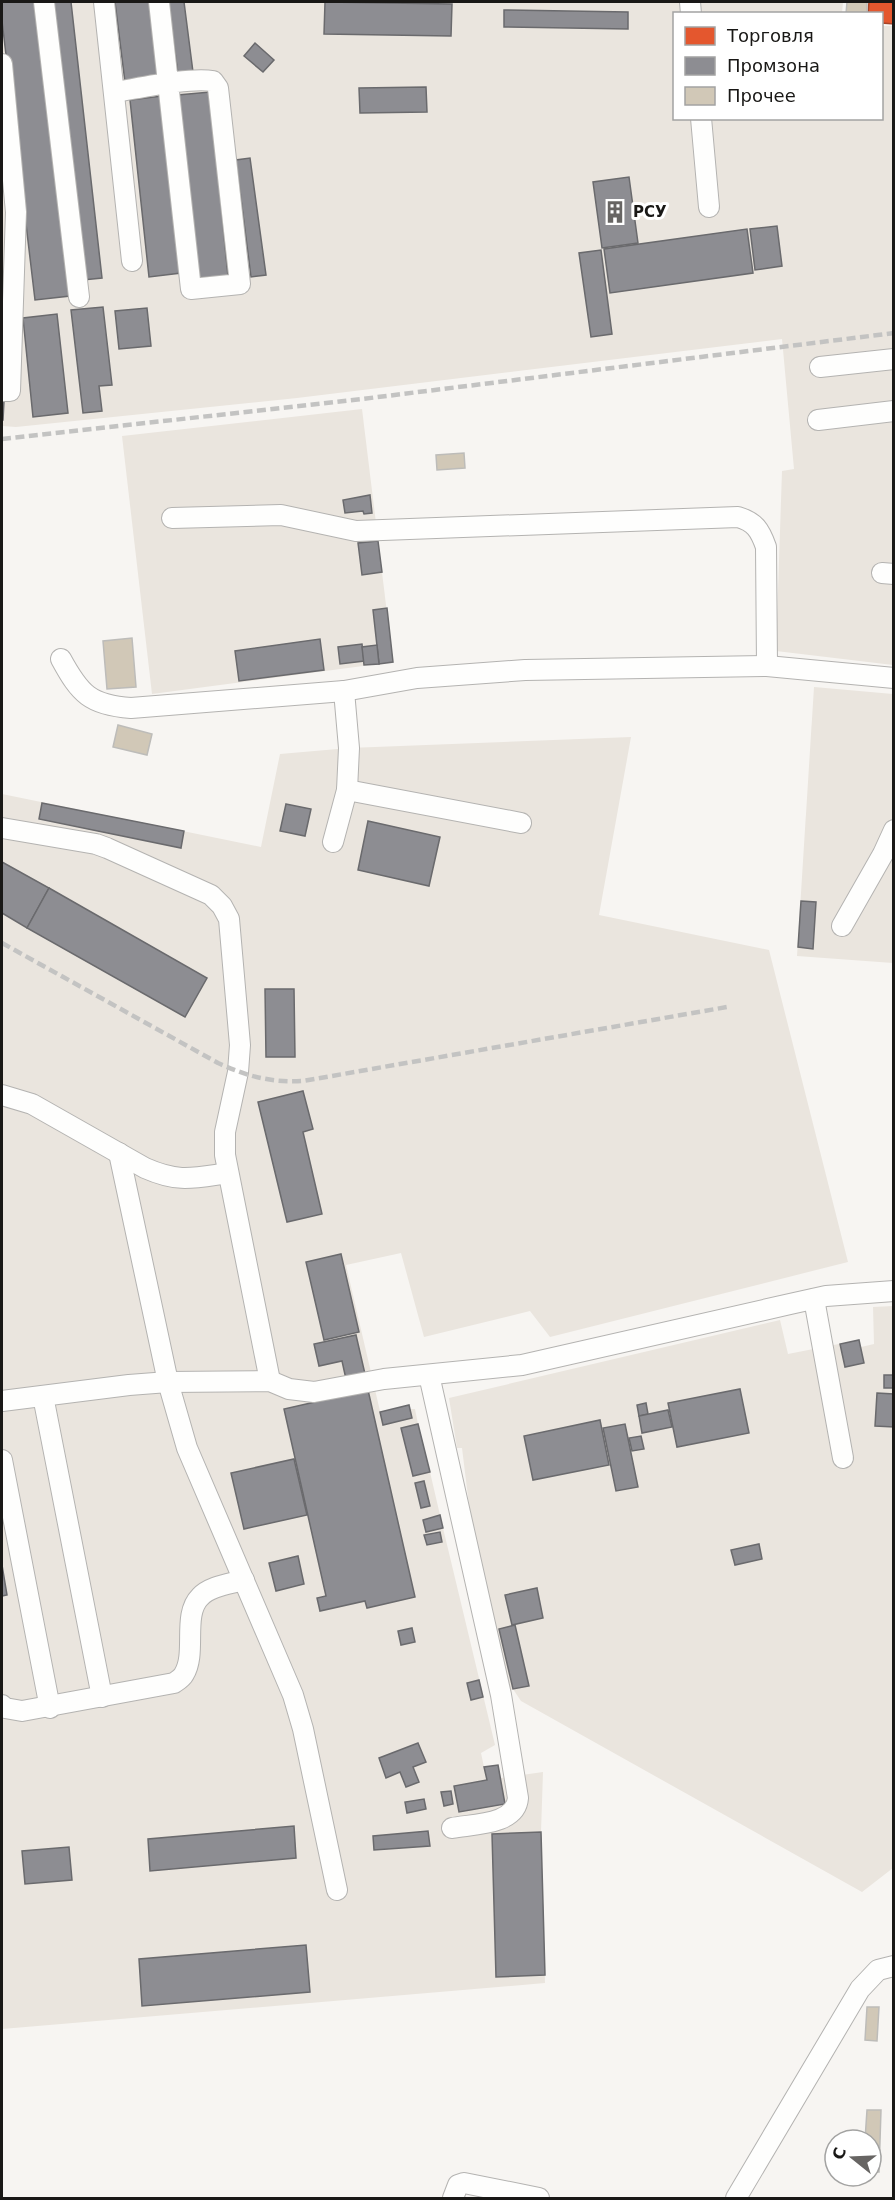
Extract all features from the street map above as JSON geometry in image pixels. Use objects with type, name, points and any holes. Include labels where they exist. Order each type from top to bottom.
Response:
[{"type":"lane","points":[[44,2],[79,297]]},
{"type":"lane","points":[[104,2],[132,261]]},
{"type":"lane","points":[[115,92],[169,84],[205,80],[213,81],[218,88],[240,284],[191,289],[169,84],[159,2]]},
{"type":"lane","points":[[2,64],[8,192],[16,212],[8,247],[6,349],[10,391],[2,391]]},
{"type":"lane","points":[[701,120],[709,207]]},
{"type":"lane","points":[[820,366],[894,359]]},
{"type":"lane","points":[[818,420],[894,411]]},
{"type":"lane","points":[[172,518],[281,515],[346,529],[367,531],[738,517],[751,521],[760,531],[766,547],[767,666]]},
{"type":"lane","points":[[61,659],[74,683],[90,699],[131,708],[344,691],[417,678],[525,670],[767,666],[894,678]]},
{"type":"lane","points":[[333,842],[347,790],[349,748],[344,691]]},
{"type":"lane","points":[[347,790],[521,822]]},
{"type":"lane","points":[[2,828],[96,844],[107,848],[211,896],[222,906],[229,919],[240,1045],[238,1072],[225,1132],[225,1155],[270,1381]]},
{"type":"lane","points":[[842,926],[894,830]]},
{"type":"lane","points":[[2,1095],[32,1104],[165,1176],[183,1180],[228,1173]]},
{"type":"lane","points":[[119,1153],[168,1383],[187,1448],[293,1695],[303,1729],[338,1890]]},
{"type":"lane","points":[[2,1401],[168,1383],[270,1381],[289,1389],[314,1392],[384,1379],[522,1365],[814,1299],[894,1291]]},
{"type":"lane","points":[[814,1299],[843,1458]]},
{"type":"lane","points":[[429,1375],[501,1695],[518,1798],[517,1807],[510,1816],[452,1828]]},
{"type":"lane","points":[[43,1396],[102,1697]]},
{"type":"lane","points":[[2,1460],[50,1708]]},
{"type":"lane","points":[[2,1705],[5,1708],[22,1711],[50,1708],[174,1683],[184,1675],[189,1659],[194,1607],[200,1597],[214,1588],[244,1580]]},
{"type":"lane","points":[[736,2199],[860,1989],[878,1970],[894,1966]]},
{"type":"lane","points":[[453,2199],[458,2185],[464,2183],[539,2199]]},
{"type":"shaded area","points":[[2,2],[843,2],[842,12],[673,12],[673,120],[883,120],[883,26],[893,26],[893,665],[776,651],[782,471],[794,469],[782,339],[297,398],[16,427],[2,426]]},
{"type":"shaded area","points":[[362,409],[393,662],[152,694],[122,436]]},
{"type":"shaded area","points":[[814,687],[893,694],[893,963],[797,956]]},
{"type":"shaded area","points":[[631,737],[599,915],[769,950],[848,1262],[550,1337],[530,1311],[424,1337],[401,1253],[346,1265],[383,1424],[412,1418],[410,1409],[415,1409],[418,1424],[402,1428],[430,1472],[495,1745],[481,1753],[484,1767],[498,1765],[501,1778],[543,1772],[541,1832],[545,1983],[2,2029],[2,794],[261,847],[280,754],[349,748]]},
{"type":"shaded area","points":[[893,1306],[893,1868],[862,1892],[521,1701],[513,1689],[510,1691],[469,1505],[462,1448],[457,1448],[449,1398],[780,1320],[788,1354],[859,1340],[861,1347],[874,1344],[873,1307]]},
{"type":"building: Торговля","points":[[869,2],[894,2],[894,24],[883,23],[883,12],[868,12]]},
{"type":"building: Промзона","points":[[2,2],[36,2],[70,296],[35,300],[2,21]]},
{"type":"building: Промзона","points":[[52,2],[71,2],[102,278],[83,280]]},
{"type":"building: Промзона","points":[[115,2],[152,2],[162,77],[125,82]]},
{"type":"building: Промзона","points":[[168,2],[184,2],[193,72],[178,74]]},
{"type":"building: Промзона","points":[[325,2],[452,4],[451,36],[324,34]]},
{"type":"building: Промзона","points":[[504,10],[628,12],[628,29],[504,27]]},
{"type":"building: Промзона","points":[[255,43],[274,60],[263,72],[244,56]]},
{"type":"building: Промзона","points":[[426,87],[427,112],[360,113],[359,88]]},
{"type":"building: Промзона","points":[[210,92],[228,276],[196,278],[178,95]]},
{"type":"building: Промзона","points":[[162,96],[181,273],[149,277],[130,100]]},
{"type":"building: Промзона","points":[[250,158],[266,275],[251,277],[236,160]]},
{"type":"building: Промзона","name":"РСУ","points":[[629,177],[638,243],[602,248],[593,182]]},
{"type":"building: Промзона","points":[[777,226],[782,266],[755,270],[750,229]]},
{"type":"building: Промзона","points":[[747,229],[753,273],[610,293],[604,249]]},
{"type":"building: Промзона","points":[[601,250],[612,334],[591,337],[579,253]]},
{"type":"building: Промзона","points":[[103,307],[112,385],[99,386],[102,411],[83,413],[71,310]]},
{"type":"building: Промзона","points":[[147,308],[151,346],[119,349],[115,311]]},
{"type":"building: Промзона","points":[[57,314],[68,413],[33,417],[23,318]]},
{"type":"building: Промзона","points":[[2,401],[4,401],[3,420],[2,420]]},
{"type":"building: Промзона","points":[[370,495],[372,513],[364,514],[363,511],[345,513],[343,500]]},
{"type":"building: Промзона","points":[[378,541],[382,572],[362,575],[358,543]]},
{"type":"building: Промзона","points":[[387,608],[393,662],[379,664],[373,610]]},
{"type":"building: Промзона","points":[[320,639],[324,670],[239,681],[235,651]]},
{"type":"building: Промзона","points":[[362,644],[364,661],[340,664],[338,647]]},
{"type":"building: Промзона","points":[[377,645],[379,664],[364,665],[362,647]]},
{"type":"building: Промзона","points":[[42,803],[184,831],[181,848],[39,819]]},
{"type":"building: Промзона","points":[[286,804],[311,809],[305,836],[280,831]]},
{"type":"building: Промзона","points":[[368,821],[440,837],[429,886],[358,870]]},
{"type":"building: Промзона","points":[[2,862],[49,888],[27,928],[2,913]]},
{"type":"building: Промзона","points":[[49,888],[207,978],[185,1017],[27,928]]},
{"type":"building: Промзона","points":[[801,901],[816,902],[813,949],[798,947]]},
{"type":"building: Промзона","points":[[265,989],[294,989],[295,1057],[266,1057]]},
{"type":"building: Промзона","points":[[303,1091],[313,1129],[303,1132],[322,1214],[287,1222],[258,1102]]},
{"type":"building: Промзона","points":[[341,1254],[359,1332],[324,1340],[306,1262]]},
{"type":"building: Промзона","points":[[356,1335],[365,1374],[346,1379],[342,1361],[319,1366],[314,1344]]},
{"type":"building: Промзона","points":[[859,1340],[864,1363],[845,1367],[840,1344]]},
{"type":"building: Промзона","points":[[884,1375],[894,1375],[894,1388],[884,1388]]},
{"type":"building: Промзона","points":[[740,1389],[749,1433],[677,1447],[668,1403]]},
{"type":"building: Промзона","points":[[368,1390],[415,1597],[367,1608],[365,1601],[320,1611],[317,1598],[326,1596],[284,1409]]},
{"type":"building: Промзона","points":[[877,1393],[894,1394],[894,1427],[875,1426]]},
{"type":"building: Промзона","points":[[646,1403],[648,1414],[639,1416],[637,1405]]},
{"type":"building: Промзона","points":[[409,1405],[412,1418],[383,1425],[380,1412]]},
{"type":"building: Промзона","points":[[668,1410],[672,1427],[642,1433],[639,1416]]},
{"type":"building: Промзона","points":[[600,1420],[609,1465],[533,1480],[524,1436]]},
{"type":"building: Промзона","points":[[418,1424],[430,1472],[413,1476],[401,1428]]},
{"type":"building: Промзона","points":[[625,1424],[638,1487],[616,1491],[603,1428]]},
{"type":"building: Промзона","points":[[641,1436],[644,1449],[632,1451],[629,1438]]},
{"type":"building: Промзона","points":[[294,1459],[307,1515],[244,1529],[231,1473]]},
{"type":"building: Промзона","points":[[424,1481],[430,1506],[421,1508],[415,1483]]},
{"type":"building: Промзона","points":[[440,1515],[443,1528],[426,1532],[423,1520]]},
{"type":"building: Промзона","points":[[440,1532],[442,1542],[427,1545],[424,1535]]},
{"type":"building: Промзона","points":[[759,1544],[762,1559],[735,1565],[731,1550]]},
{"type":"building: Промзона","points":[[298,1556],[304,1584],[276,1591],[269,1563]]},
{"type":"building: Промзона","points":[[2,1565],[7,1595],[2,1596]]},
{"type":"building: Промзона","points":[[537,1588],[543,1618],[512,1625],[505,1595]]},
{"type":"building: Промзона","points":[[515,1625],[529,1686],[513,1689],[499,1629]]},
{"type":"building: Промзона","points":[[412,1628],[415,1642],[401,1645],[398,1631]]},
{"type":"building: Промзона","points":[[479,1680],[483,1697],[471,1700],[467,1683]]},
{"type":"building: Промзона","points":[[418,1743],[426,1762],[413,1767],[419,1782],[406,1787],[400,1772],[386,1778],[379,1758]]},
{"type":"building: Промзона","points":[[498,1765],[505,1804],[459,1812],[454,1786],[487,1780],[484,1767]]},
{"type":"building: Промзона","points":[[451,1791],[453,1804],[444,1806],[441,1792]]},
{"type":"building: Промзона","points":[[424,1799],[426,1809],[407,1813],[405,1802]]},
{"type":"building: Промзона","points":[[294,1826],[296,1858],[150,1871],[148,1839]]},
{"type":"building: Промзона","points":[[428,1831],[430,1846],[374,1850],[373,1836]]},
{"type":"building: Промзона","points":[[541,1832],[545,1975],[496,1977],[492,1834]]},
{"type":"building: Промзона","points":[[69,1847],[72,1880],[25,1884],[22,1851]]},
{"type":"building: Промзона","points":[[306,1945],[310,1992],[142,2006],[139,1959]]},
{"type":"building: Прочее","points":[[847,2],[867,2],[867,12],[846,12]]},
{"type":"building: Прочее","points":[[464,453],[465,468],[437,470],[436,455]]},
{"type":"building: Прочее","points":[[132,638],[136,687],[107,689],[103,641]]},
{"type":"building: Прочее","points":[[118,725],[152,734],[147,755],[113,747]]},
{"type":"building: Прочее","points":[[867,2007],[879,2007],[877,2041],[865,2040]]},
{"type":"building: Прочее","points":[[867,2110],[881,2110],[880,2128],[866,2128]]},
{"type":"railway","points":[[2,439],[362,399],[894,333]]},
{"type":"railway","points":[[2,943],[218,1063],[249,1075],[281,1081],[303,1081],[727,1007]]},
{"type":"place","name":"РСУ","points":[[615,212]]}]
